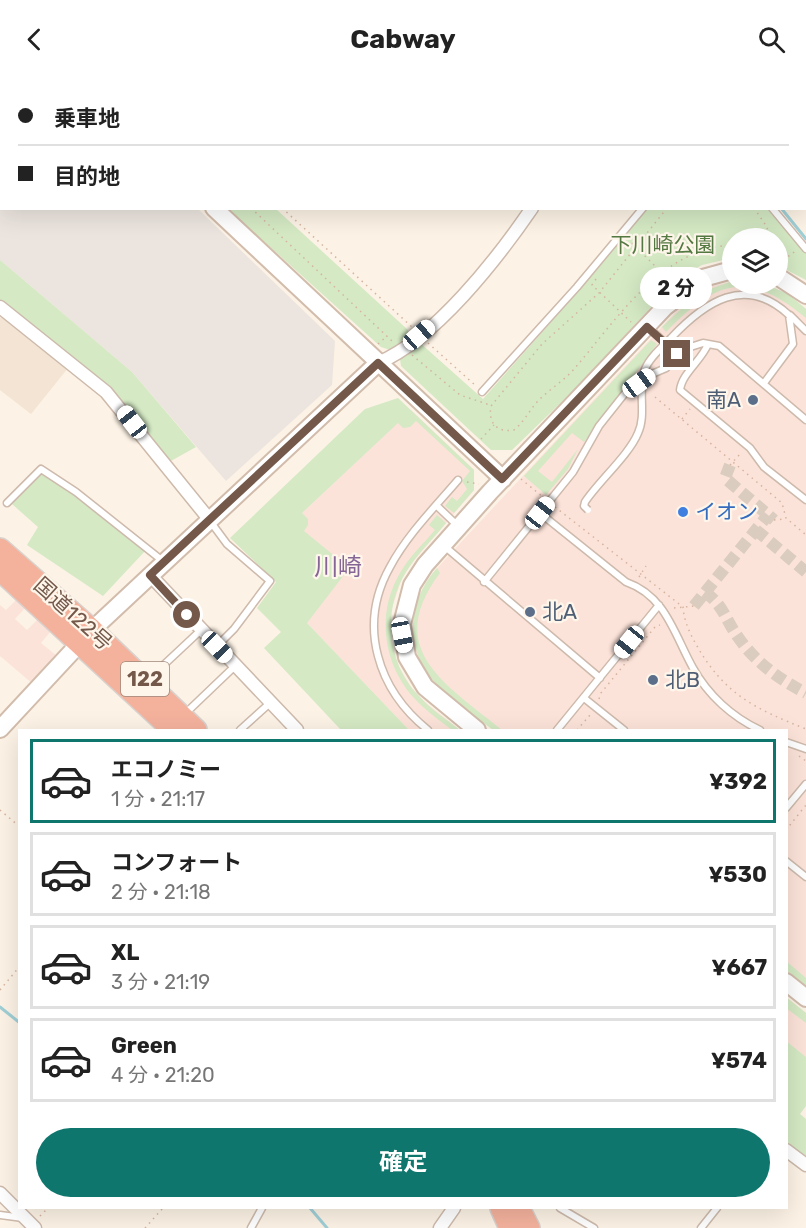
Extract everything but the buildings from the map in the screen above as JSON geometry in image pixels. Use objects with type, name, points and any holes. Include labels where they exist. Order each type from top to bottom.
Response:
[{"type":"highway","name":"国道122号","points":[[0,549],[86,636],[172,729]]},
{"type":"highway","name":"国道122号","points":[[0,570],[86,636],[195,729]]},
{"type":"highway","points":[[501,1209],[510,1228]]},
{"type":"highway","points":[[520,1209],[529,1228]]},
{"type":"street","points":[[216,210],[510,478]]},
{"type":"street","points":[[377,355],[390,357],[419,335],[490,265],[531,210]]},
{"type":"street","points":[[476,729],[425,687],[407,657],[403,614],[408,593],[425,565],[442,545],[510,478],[641,326],[692,284],[722,273]]},
{"type":"street","points":[[788,278],[806,295]]},
{"type":"street","points":[[1,310],[106,392],[209,519]]},
{"type":"street","points":[[0,729],[86,636],[377,355]]},
{"type":"street","points":[[150,575],[296,729]]},
{"type":"street","points":[[788,984],[806,999]]},
{"type":"street","points":[[788,1152],[806,1165]]},
{"type":"street","points":[[0,1194],[30,1225]]},
{"type":"street","points":[[440,1228],[453,1209]]},
{"type":"lane","points":[[482,392],[577,287],[641,210]]},
{"type":"lane","points":[[774,210],[805,247]]},
{"type":"lane","points":[[588,510],[584,506],[585,502],[639,431],[642,378],[646,366],[693,314],[711,303],[740,294],[764,299],[789,315],[806,331]]},
{"type":"lane","points":[[764,383],[793,344],[789,315]]},
{"type":"lane","points":[[641,326],[677,354]]},
{"type":"lane","points":[[484,582],[577,466],[591,439],[611,409],[626,392],[652,374],[666,368],[677,354],[695,344],[708,344],[728,352],[806,420]]},
{"type":"lane","points":[[708,344],[702,358],[680,387],[683,394],[750,448],[758,462],[806,500]]},
{"type":"lane","points":[[7,503],[40,469],[76,492],[164,562]]},
{"type":"lane","points":[[427,729],[401,705],[389,687],[376,650],[374,621],[376,605],[389,567],[458,480]]},
{"type":"lane","points":[[436,506],[459,526]]},
{"type":"lane","points":[[540,513],[626,582],[642,589],[659,605],[672,622],[693,669],[707,688],[730,712],[758,729]]},
{"type":"lane","points":[[209,519],[227,544],[270,581],[234,629],[217,647]]},
{"type":"lane","points":[[442,545],[600,678]]},
{"type":"lane","points":[[558,729],[659,605]]},
{"type":"lane","points":[[154,675],[201,630]]},
{"type":"lane","points":[[190,709],[235,666]]},
{"type":"lane","points":[[584,698],[623,729]]},
{"type":"lane","points":[[241,729],[270,703]]},
{"type":"lane","points":[[788,743],[806,749]]},
{"type":"lane","points":[[788,806],[806,784]]},
{"type":"lane","points":[[788,863],[806,877]]},
{"type":"lane","points":[[251,1228],[261,1209]]},
{"type":"lane","points":[[564,1209],[594,1228]]},
{"type":"lane","points":[[701,1228],[716,1209]]},
{"type":"lane","points":[[0,1215],[30,1225]]},
{"type":"path","points":[[253,210],[396,345]]},
{"type":"path","points":[[284,210],[482,392]]},
{"type":"path","points":[[665,210],[599,293],[542,344],[491,406],[489,415],[494,425],[506,431],[514,430],[521,424],[538,400],[573,370],[662,273],[694,253],[722,247]]},
{"type":"path","points":[[755,210],[767,228]]},
{"type":"path","points":[[632,243],[662,273]]},
{"type":"path","points":[[788,256],[805,247]]},
{"type":"path","points":[[598,276],[592,285],[622,314],[641,326]]},
{"type":"path","points":[[377,355],[387,336]]},
{"type":"path","points":[[409,352],[460,395],[491,406]]},
{"type":"path","points":[[656,397],[782,503],[786,518],[805,533]]},
{"type":"path","points":[[682,419],[695,404]]},
{"type":"path","points":[[478,442],[494,425]]},
{"type":"path","points":[[730,465],[741,452]]},
{"type":"path","points":[[510,478],[544,497]]},
{"type":"path","points":[[458,480],[479,483]]},
{"type":"path","points":[[774,520],[786,518]]},
{"type":"path","points":[[639,577],[646,566]]},
{"type":"path","points":[[674,608],[694,606]]},
{"type":"path","points":[[599,700],[601,693],[660,625]]},
{"type":"path","points":[[578,729],[592,712]]},
{"type":"path","points":[[793,752],[806,761]]},
{"type":"path","points":[[788,828],[806,805]]},
{"type":"path","points":[[0,810],[18,825]]},
{"type":"path","points":[[0,990],[18,968]]},
{"type":"path","points":[[146,1228],[162,1209]]},
{"type":"shaded area","points":[[0,210],[199,210],[335,341],[332,385],[226,481],[132,372],[0,260]]},
{"type":"shaded area","points":[[722,284],[722,294],[788,294],[806,309],[806,986],[788,972],[788,729],[492,729],[430,678],[415,650],[413,636],[417,599],[432,574],[686,301],[709,287]]},
{"type":"shaded area","points":[[5,317],[68,368],[31,414],[0,390],[0,318]]},
{"type":"shaded area","points":[[411,410],[474,470],[474,490],[411,564],[402,578],[391,611],[392,645],[399,667],[411,687],[426,703],[459,729],[408,729],[307,623],[285,529]]},
{"type":"shaded area","points":[[17,599],[26,607],[15,619],[27,630],[38,619],[51,631],[41,643],[57,656],[33,684],[0,656],[0,605],[6,610]]},
{"type":"shaded area","points":[[788,999],[806,1013],[806,1070],[788,1056]]},
{"type":"green space","points":[[229,210],[277,210],[408,330],[408,336],[390,350],[381,347]]},
{"type":"green space","name":"下川崎公園","points":[[646,210],[770,210],[786,228],[722,228],[722,260],[702,265],[678,278],[577,387],[512,450],[491,450],[401,366],[400,359],[419,342],[483,399],[589,279]]},
{"type":"green space","name":"下川崎公園","points":[[788,231],[806,251],[806,280],[788,271]]},
{"type":"green space","points":[[0,260],[132,372],[196,447],[169,462],[112,390],[0,302]]},
{"type":"green space","points":[[722,285],[722,291],[701,301],[666,332],[662,327],[698,293]]},
{"type":"green space","points":[[770,294],[788,294],[806,309],[806,318]]},
{"type":"green space","points":[[651,340],[657,344],[584,442],[572,433],[538,471],[552,482],[578,449],[568,469],[546,495],[524,476]]},
{"type":"green space","points":[[398,398],[474,470],[474,490],[454,513],[445,506],[452,497],[457,501],[467,489],[462,481],[470,471],[416,421],[410,427],[403,428],[398,423],[302,513],[308,519],[308,525],[304,531],[348,567],[354,562],[358,569],[353,575],[347,571],[307,623],[408,729],[340,729],[264,648],[281,632],[257,608],[276,582],[230,538],[365,409]]},
{"type":"green space","points":[[40,473],[84,502],[146,550],[103,596],[27,545],[38,527],[12,504]]},
{"type":"green space","points":[[437,515],[446,523],[415,559],[398,587],[393,603],[391,636],[394,652],[408,682],[428,705],[459,729],[451,729],[414,698],[395,670],[386,638],[386,621],[392,588],[408,562],[435,530],[429,525]]},
{"type":"green space","points":[[437,568],[440,573],[424,600],[417,624],[420,645],[429,664],[443,681],[501,729],[492,729],[452,699],[436,685],[422,664],[413,636],[413,621],[420,593]]},
{"type":"green space","points":[[788,963],[806,978],[806,986],[788,972]]},
{"type":"green space","points":[[788,999],[806,1013],[806,1023],[788,1010]]},
{"type":"green space","points":[[788,1043],[806,1057],[806,1106],[800,1114],[806,1119],[806,1159],[788,1145]]},
{"type":"waterway","points":[[783,210],[806,239]]},
{"type":"waterway","points":[[0,1007],[18,1021]]},
{"type":"waterway","points":[[311,1209],[327,1228]]},
{"type":"tunnel","points":[[730,465],[725,478],[774,520]]},
{"type":"tunnel","points":[[694,606],[768,515]]},
{"type":"tunnel","points":[[756,530],[806,572]]},
{"type":"tunnel","points":[[705,592],[720,608],[752,654],[778,676],[806,693]]},
{"type":"place","name":"南A","points":[[753,400]]},
{"type":"place","name":"イオン","points":[[683,512]]},
{"type":"place","name":"北A","points":[[530,612]]},
{"type":"place","name":"北B","points":[[653,680]]},
{"type":"district","name":"川崎","points":[[338,567]]},
{"type":"route","points":[[187,615],[150,575],[378,363],[502,479],[647,327],[677,354]]}]
